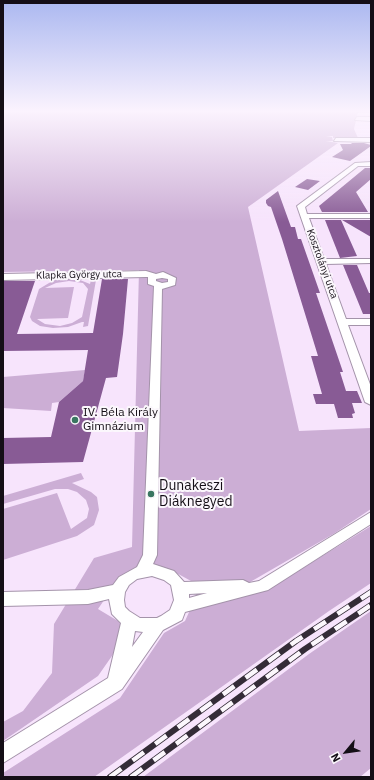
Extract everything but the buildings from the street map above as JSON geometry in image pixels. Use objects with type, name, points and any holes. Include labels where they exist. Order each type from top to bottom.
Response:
[{"type":"street","name":"Kosztolányi utca","points":[[371,164],[356,164],[301,206],[371,402]]},
{"type":"street","points":[[305,216],[371,216]]},
{"type":"street","points":[[321,262],[371,261]]},
{"type":"street","name":"Klapka György utca","points":[[3,277],[146,274],[157,281],[150,555],[142,571]]},
{"type":"street","points":[[342,322],[371,322]]},
{"type":"street","points":[[180,607],[263,586],[371,518]]},
{"type":"street","points":[[150,555],[161,572]]},
{"type":"street","points":[[142,571],[161,572],[169,575],[180,588],[182,594],[180,607],[176,615],[157,625],[147,626],[130,621],[123,616],[118,609],[116,600],[118,590],[124,581],[132,575],[142,571]]},
{"type":"street","points":[[180,588],[263,586]]},
{"type":"street","points":[[3,599],[88,597],[118,590]]},
{"type":"street","points":[[116,683],[130,621]]},
{"type":"street","points":[[3,754],[116,683],[157,625]]},
{"type":"shaded area","points":[[3,148],[330,148],[248,207],[299,431],[371,428],[371,509],[335,533],[245,585],[213,590],[191,581],[171,570],[154,569],[113,587],[98,609],[118,621],[128,633],[98,676],[3,741],[3,722],[23,711],[52,673],[54,624],[94,558],[132,547],[139,270],[3,272]]},
{"type":"shaded area","points":[[75,278],[90,284],[91,280],[96,280],[88,326],[83,327],[84,322],[82,322],[68,327],[53,328],[40,326],[32,321],[30,317],[39,289],[54,280]],"holes":[[[69,281],[83,283],[88,289],[82,317],[72,323],[60,326],[45,324],[37,319],[68,318],[74,287],[45,288],[56,283]]]},
{"type":"shaded area","points":[[85,370],[83,381],[59,402],[52,403],[51,411],[3,408],[3,377]]},
{"type":"shaded area","points":[[81,473],[84,479],[72,483],[91,492],[97,497],[99,510],[94,525],[77,536],[3,560],[3,509],[57,493],[71,529],[87,518],[89,509],[86,500],[77,492],[68,489],[55,489],[3,504],[3,496]]},
{"type":"shaded area","points":[[371,526],[371,583],[94,777],[3,777],[3,773],[120,698],[164,633],[185,621],[190,610],[267,590]]},
{"type":"shaded area","points":[[371,611],[371,768],[360,777],[143,777],[309,654]]},
{"type":"railway","points":[[110,777],[296,641],[371,592]]},
{"type":"railway","points":[[131,777],[305,649],[371,605]]},
{"type":"place","name":"IV. Béla Király Gimnázium","points":[[75,420]]},
{"type":"place","name":"Dunakeszi Diáknegyed","points":[[151,494]]}]
